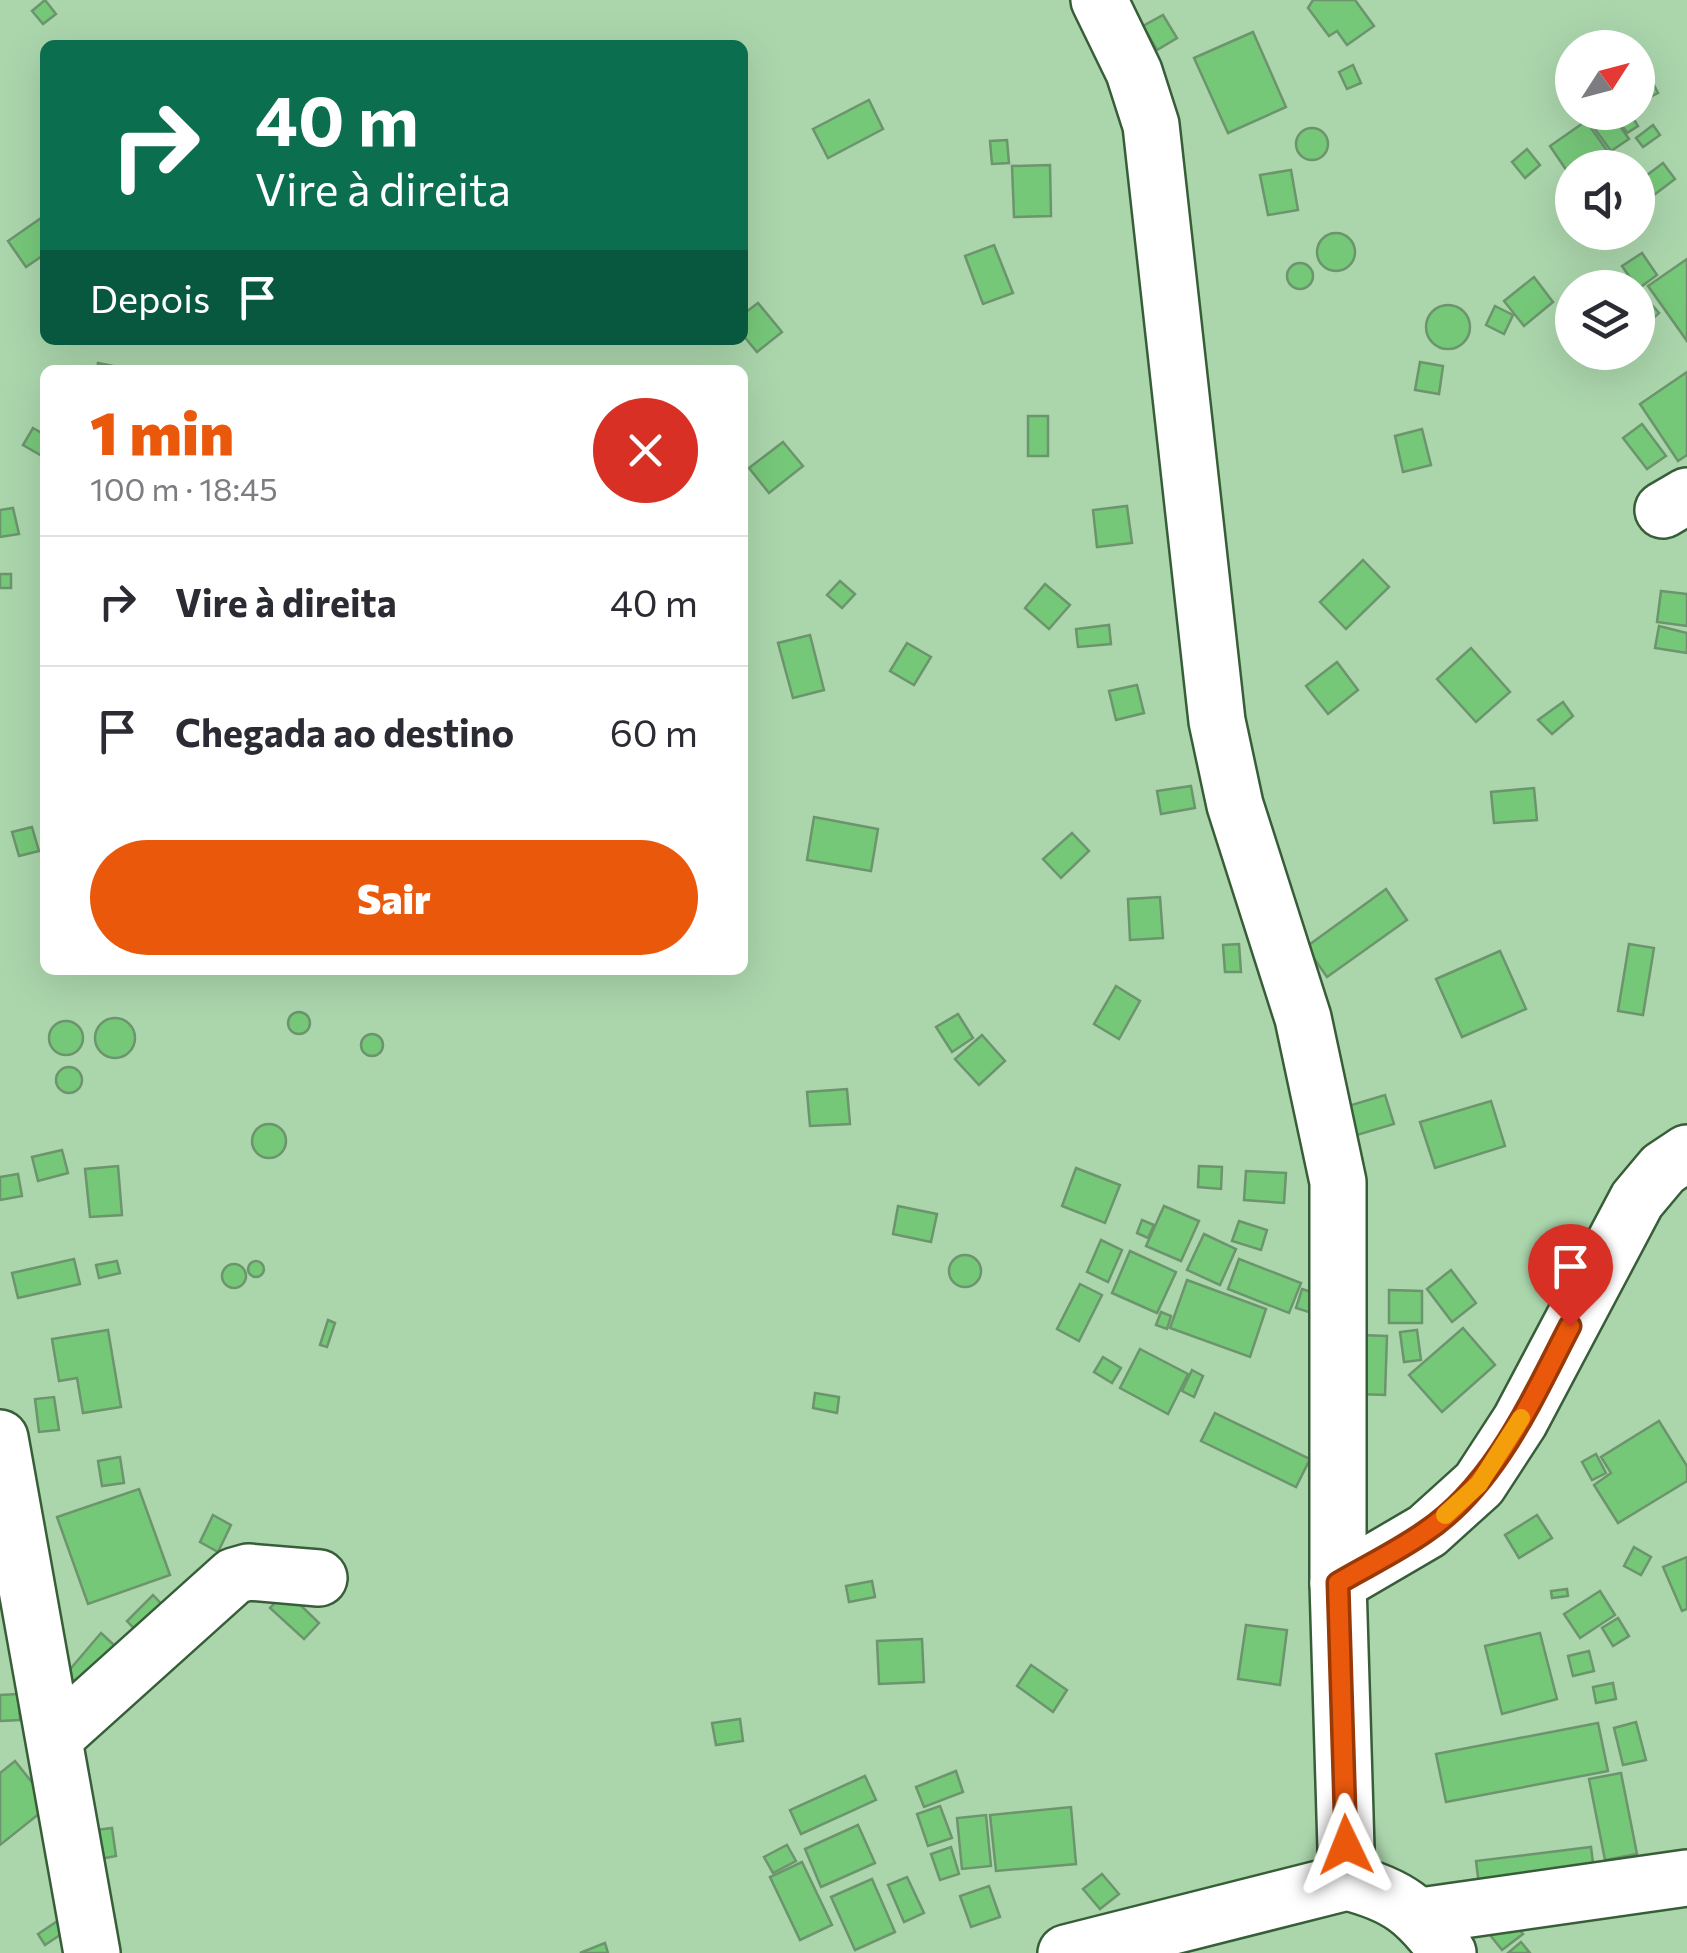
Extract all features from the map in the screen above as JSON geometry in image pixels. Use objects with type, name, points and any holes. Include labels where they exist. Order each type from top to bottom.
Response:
[{"type":"street","points":[[1098,0],[1134,72],[1151,125],[1217,722],[1235,805],[1302,1018],[1338,1182],[1338,1583],[1347,1882]]},
{"type":"street","points":[[1338,1583],[1428,1531],[1479,1484],[1520,1421],[1637,1200],[1663,1170],[1687,1152]]},
{"type":"street","points":[[0,1438],[18,1622],[56,1737],[92,1953]]},
{"type":"street","points":[[56,1737],[234,1576],[248,1572],[319,1578]]},
{"type":"street","points":[[1066,1953],[1347,1882],[1382,1890],[1435,1934],[1687,1878]]},
{"type":"building","points":[[45,0],[56,14],[43,24],[32,11]]},
{"type":"building","points":[[1313,0],[1355,0],[1374,26],[1347,45],[1337,31],[1329,36],[1308,8]]},
{"type":"building","points":[[1163,15],[1177,38],[1157,50],[1143,26]]},
{"type":"building","points":[[1253,32],[1286,107],[1228,133],[1194,58]]},
{"type":"building","points":[[1353,65],[1361,83],[1347,89],[1339,72]]},
{"type":"building","points":[[869,100],[883,129],[828,158],[813,129]]},
{"type":"building","points":[[1312,128],[1323,133],[1328,144],[1323,155],[1312,160],[1301,155],[1296,144],[1301,133]]},
{"type":"building","points":[[1655,128],[1660,135],[1643,147],[1636,138]]},
{"type":"building","points":[[1573,130],[1592,130],[1607,150],[1555,150],[1555,153],[1550,146]]},
{"type":"building","points":[[1596,130],[1623,130],[1629,139],[1610,150]]},
{"type":"building","points":[[1007,140],[1009,163],[992,164],[990,141]]},
{"type":"building","points":[[1527,149],[1540,165],[1525,178],[1512,162]]},
{"type":"building","points":[[1663,163],[1675,179],[1655,194],[1655,169]]},
{"type":"building","points":[[1050,165],[1051,216],[1014,217],[1012,166]]},
{"type":"building","points":[[1291,170],[1298,210],[1268,215],[1260,175]]},
{"type":"building","points":[[40,219],[40,257],[26,267],[8,241]]},
{"type":"building","points":[[1336,233],[1349,239],[1355,252],[1349,265],[1336,271],[1323,265],[1317,252],[1323,239]]},
{"type":"building","points":[[994,245],[1013,293],[983,304],[965,256]]},
{"type":"building","points":[[1642,253],[1654,270],[1625,270],[1622,266]]},
{"type":"building","points":[[1687,259],[1687,341],[1655,296],[1655,281]]},
{"type":"building","points":[[1300,263],[1309,267],[1313,276],[1309,285],[1300,289],[1291,285],[1287,276],[1291,267]]},
{"type":"building","points":[[1534,277],[1553,302],[1524,326],[1504,301]]},
{"type":"building","points":[[758,303],[782,332],[757,352],[748,341],[748,310]]},
{"type":"building","points":[[1448,305],[1463,312],[1470,327],[1463,342],[1448,349],[1433,342],[1426,327],[1433,312]]},
{"type":"building","points":[[1495,306],[1513,315],[1504,334],[1486,325]]},
{"type":"building","points":[[1420,362],[1443,366],[1439,394],[1415,390]]},
{"type":"building","points":[[1687,372],[1687,455],[1678,461],[1640,404]]},
{"type":"building","points":[[1028,416],[1048,416],[1048,456],[1028,456]]},
{"type":"building","points":[[1642,424],[1666,456],[1647,469],[1623,438]]},
{"type":"building","points":[[33,428],[40,432],[40,455],[23,445]]},
{"type":"building","points":[[1422,429],[1431,465],[1403,472],[1395,436]]},
{"type":"building","points":[[783,442],[803,466],[769,493],[749,468]]},
{"type":"building","points":[[1127,506],[1132,543],[1097,547],[1093,510]]},
{"type":"building","points":[[13,508],[19,534],[0,537],[0,510]]},
{"type":"building","points":[[1363,560],[1389,587],[1346,629],[1320,602]]},
{"type":"building","points":[[0,574],[11,574],[11,588],[0,588]]},
{"type":"building","points":[[840,581],[855,594],[842,608],[827,595]]},
{"type":"building","points":[[1045,584],[1070,605],[1049,629],[1025,608]]},
{"type":"building","points":[[1661,591],[1687,594],[1687,626],[1657,622]]},
{"type":"building","points":[[1109,625],[1111,644],[1078,647],[1076,629]]},
{"type":"building","points":[[1659,626],[1687,633],[1687,653],[1655,648]]},
{"type":"building","points":[[810,635],[824,690],[793,698],[778,643]]},
{"type":"building","points":[[907,643],[931,657],[914,685],[890,671]]},
{"type":"building","points":[[1471,648],[1510,692],[1476,722],[1437,679]]},
{"type":"building","points":[[1337,662],[1358,690],[1328,714],[1306,686]]},
{"type":"building","points":[[1137,685],[1144,713],[1116,720],[1109,691]]},
{"type":"building","points":[[1563,702],[1573,716],[1552,734],[1538,720]]},
{"type":"building","points":[[1191,786],[1195,808],[1161,814],[1157,791]]},
{"type":"building","points":[[1534,788],[1537,820],[1494,823],[1491,792]]},
{"type":"building","points":[[814,817],[878,829],[871,871],[807,860]]},
{"type":"building","points":[[32,827],[39,851],[19,856],[12,832]]},
{"type":"building","points":[[1072,833],[1089,851],[1061,878],[1043,859]]},
{"type":"building","points":[[1386,889],[1407,920],[1327,977],[1306,947]]},
{"type":"building","points":[[1160,897],[1163,938],[1130,940],[1128,899]]},
{"type":"building","points":[[1239,944],[1241,972],[1225,972],[1223,945]]},
{"type":"building","points":[[1629,944],[1654,948],[1643,1015],[1618,1011]]},
{"type":"building","points":[[1500,951],[1526,1009],[1462,1037],[1436,979]]},
{"type":"building","points":[[1116,986],[1140,1001],[1119,1039],[1094,1024]]},
{"type":"building","points":[[299,1012],[307,1015],[307,1031],[299,1034],[291,1031],[288,1023],[291,1015]]},
{"type":"building","points":[[958,1014],[973,1038],[952,1052],[936,1027]]},
{"type":"building","points":[[115,1018],[129,1024],[135,1038],[129,1052],[115,1058],[101,1052],[95,1038],[101,1024]]},
{"type":"building","points":[[66,1021],[78,1026],[83,1038],[78,1050],[66,1055],[54,1050],[49,1038],[54,1026]]},
{"type":"building","points":[[372,1034],[380,1037],[380,1053],[372,1056],[364,1053],[361,1045],[364,1037]]},
{"type":"building","points":[[982,1035],[1005,1061],[979,1085],[955,1059]]},
{"type":"building","points":[[69,1067],[78,1071],[82,1080],[78,1089],[69,1093],[60,1089],[56,1080],[60,1071]]},
{"type":"building","points":[[847,1089],[850,1124],[810,1126],[807,1092]]},
{"type":"building","points":[[1385,1095],[1394,1124],[1357,1135],[1348,1106]]},
{"type":"building","points":[[1491,1101],[1505,1146],[1435,1168],[1420,1122]]},
{"type":"building","points":[[269,1124],[281,1129],[286,1141],[281,1153],[269,1158],[257,1153],[252,1141],[257,1129]]},
{"type":"building","points":[[62,1150],[68,1173],[38,1181],[32,1157]]},
{"type":"building","points":[[118,1166],[122,1215],[90,1217],[85,1169]]},
{"type":"building","points":[[1199,1166],[1222,1167],[1221,1189],[1198,1187]]},
{"type":"building","points":[[1076,1168],[1120,1185],[1105,1223],[1062,1206]]},
{"type":"building","points":[[1246,1171],[1286,1173],[1284,1203],[1244,1200]]},
{"type":"building","points":[[18,1174],[22,1196],[0,1200],[0,1177]]},
{"type":"building","points":[[898,1206],[937,1214],[931,1242],[893,1234]]},
{"type":"building","points":[[1164,1206],[1199,1221],[1181,1261],[1146,1246]]},
{"type":"building","points":[[1142,1220],[1154,1225],[1148,1238],[1137,1233]]},
{"type":"building","points":[[1239,1221],[1267,1230],[1261,1250],[1232,1241]]},
{"type":"building","points":[[1204,1234],[1236,1249],[1220,1285],[1187,1270]]},
{"type":"building","points":[[1101,1240],[1122,1250],[1108,1282],[1087,1272]]},
{"type":"building","points":[[1130,1251],[1176,1272],[1157,1313],[1112,1293]]},
{"type":"building","points":[[965,1255],[976,1260],[981,1271],[976,1282],[965,1287],[954,1282],[949,1271],[954,1260]]},
{"type":"building","points":[[74,1259],[80,1284],[18,1298],[12,1273]]},
{"type":"building","points":[[1239,1259],[1301,1283],[1289,1313],[1228,1289]]},
{"type":"building","points":[[117,1261],[120,1273],[99,1278],[96,1265]]},
{"type":"building","points":[[256,1261],[264,1269],[256,1277],[248,1269]]},
{"type":"building","points":[[234,1264],[243,1267],[243,1285],[234,1288],[225,1285],[222,1276],[225,1267]]},
{"type":"building","points":[[1451,1270],[1476,1303],[1452,1322],[1427,1289]]},
{"type":"building","points":[[1187,1280],[1266,1309],[1250,1357],[1170,1328]]},
{"type":"building","points":[[1080,1284],[1102,1295],[1079,1341],[1057,1329]]},
{"type":"building","points":[[1302,1289],[1324,1296],[1318,1315],[1296,1308]]},
{"type":"building","points":[[1389,1290],[1422,1291],[1422,1323],[1389,1323]]},
{"type":"building","points":[[1161,1312],[1171,1316],[1167,1329],[1156,1325]]},
{"type":"building","points":[[328,1320],[335,1323],[327,1347],[320,1345]]},
{"type":"building","points":[[1463,1328],[1495,1365],[1442,1412],[1409,1375]]},
{"type":"building","points":[[108,1330],[121,1407],[83,1413],[77,1378],[59,1381],[52,1339]]},
{"type":"building","points":[[1417,1330],[1421,1360],[1404,1362],[1400,1332]]},
{"type":"building","points":[[1360,1335],[1387,1336],[1385,1395],[1359,1394]]},
{"type":"building","points":[[1140,1349],[1188,1374],[1168,1414],[1120,1388]]},
{"type":"building","points":[[1103,1357],[1121,1368],[1112,1383],[1094,1372]]},
{"type":"building","points":[[1192,1370],[1203,1376],[1194,1397],[1182,1391]]},
{"type":"building","points":[[815,1393],[839,1397],[837,1413],[813,1408]]},
{"type":"building","points":[[54,1397],[59,1430],[39,1432],[35,1399]]},
{"type":"building","points":[[1215,1413],[1310,1459],[1296,1487],[1201,1441]]},
{"type":"building","points":[[1659,1421],[1687,1466],[1687,1481],[1618,1523],[1594,1485],[1611,1473],[1601,1457]]},
{"type":"building","points":[[1596,1454],[1606,1473],[1592,1480],[1582,1462]]},
{"type":"building","points":[[120,1457],[124,1483],[102,1486],[98,1461]]},
{"type":"building","points":[[139,1489],[170,1575],[88,1604],[57,1517]]},
{"type":"building","points":[[213,1515],[231,1525],[218,1552],[200,1542]]},
{"type":"building","points":[[1537,1515],[1552,1538],[1519,1558],[1505,1535]]},
{"type":"building","points":[[1634,1547],[1651,1557],[1641,1575],[1624,1566]]},
{"type":"building","points":[[1687,1557],[1687,1609],[1682,1611],[1663,1567]]},
{"type":"building","points":[[872,1581],[875,1597],[849,1602],[846,1586]]},
{"type":"building","points":[[1567,1589],[1568,1596],[1552,1598],[1551,1591]]},
{"type":"building","points":[[286,1591],[319,1623],[304,1639],[270,1608]]},
{"type":"building","points":[[1600,1591],[1615,1615],[1580,1638],[1564,1614]]},
{"type":"building","points":[[153,1595],[170,1613],[144,1639],[127,1621]]},
{"type":"building","points":[[1618,1618],[1629,1636],[1613,1646],[1602,1628]]},
{"type":"building","points":[[1246,1625],[1287,1630],[1280,1685],[1238,1679]]},
{"type":"building","points":[[101,1633],[127,1657],[93,1697],[66,1674]]},
{"type":"building","points":[[1540,1633],[1557,1699],[1502,1714],[1485,1646]]},
{"type":"building","points":[[922,1639],[924,1682],[879,1684],[877,1641]]},
{"type":"building","points":[[1589,1651],[1594,1671],[1573,1676],[1568,1656]]},
{"type":"building","points":[[1031,1665],[1067,1690],[1053,1712],[1017,1686]]},
{"type":"building","points":[[1613,1683],[1616,1699],[1596,1703],[1593,1687]]},
{"type":"building","points":[[18,1694],[20,1720],[0,1721],[0,1695]]},
{"type":"building","points":[[740,1719],[743,1741],[716,1745],[712,1723]]},
{"type":"building","points":[[1636,1722],[1646,1760],[1623,1765],[1614,1728]]},
{"type":"building","points":[[1598,1723],[1608,1771],[1446,1802],[1436,1754]]},
{"type":"building","points":[[15,1761],[50,1805],[0,1845],[0,1773]]},
{"type":"building","points":[[956,1771],[963,1792],[924,1807],[916,1787]]},
{"type":"building","points":[[1621,1773],[1637,1854],[1605,1860],[1589,1779]]},
{"type":"building","points":[[865,1776],[876,1800],[801,1834],[790,1810]]},
{"type":"building","points":[[940,1806],[952,1838],[928,1846],[917,1814]]},
{"type":"building","points":[[1071,1807],[1076,1864],[996,1871],[990,1815]]},
{"type":"building","points":[[986,1815],[991,1866],[962,1869],[957,1818]]},
{"type":"building","points":[[858,1825],[875,1863],[821,1887],[805,1849]]},
{"type":"building","points":[[112,1828],[116,1856],[100,1859],[96,1830]]},
{"type":"building","points":[[787,1845],[796,1861],[773,1873],[764,1857]]},
{"type":"building","points":[[951,1847],[959,1874],[940,1880],[931,1854]]},
{"type":"building","points":[[1591,1847],[1595,1879],[1480,1893],[1476,1861]]},
{"type":"building","points":[[802,1862],[832,1925],[800,1940],[770,1877]]},
{"type":"building","points":[[1102,1874],[1119,1894],[1100,1909],[1083,1889]]},
{"type":"building","points":[[907,1877],[924,1913],[904,1922],[888,1885]]},
{"type":"building","points":[[872,1879],[895,1932],[855,1950],[831,1897]]},
{"type":"building","points":[[989,1886],[1000,1917],[971,1927],[960,1896]]},
{"type":"building","points":[[1510,1918],[1523,1934],[1502,1950],[1490,1935]]},
{"type":"building","points":[[59,1920],[66,1931],[45,1945],[38,1934]]},
{"type":"building","points":[[1521,1942],[1530,1953],[1508,1953]]},
{"type":"building","points":[[605,1943],[608,1953],[580,1953]]},
{"type":"slow traffic","points":[[1445,1515],[1479,1484],[1521,1418]]},
{"type":"route","points":[[1346,1845],[1338,1583],[1428,1531],[1479,1484],[1520,1421],[1570,1326]]}]
